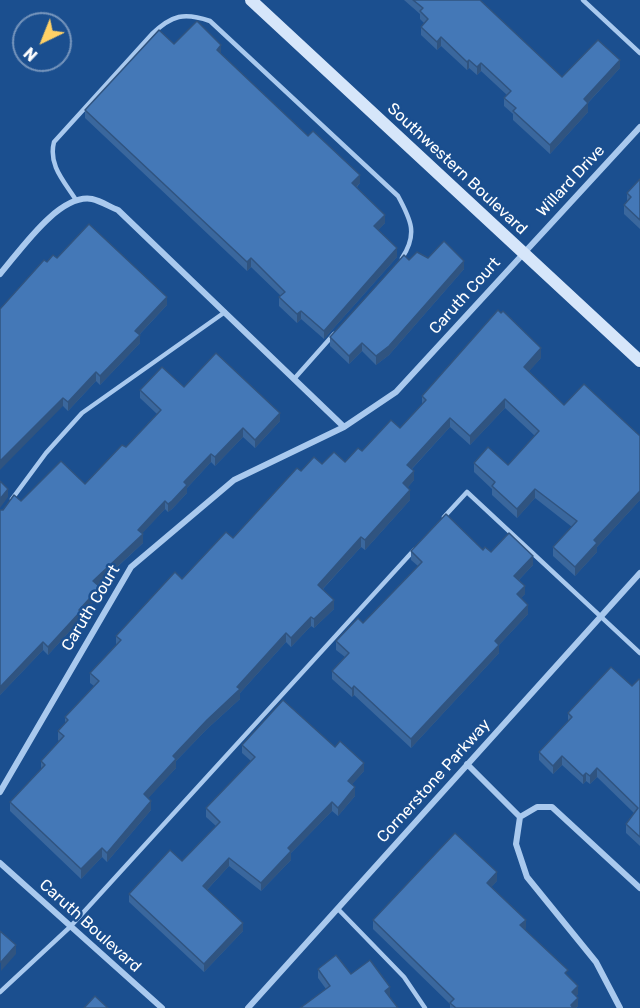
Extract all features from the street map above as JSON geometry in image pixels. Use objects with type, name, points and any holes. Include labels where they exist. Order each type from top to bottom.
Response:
[{"type":"street","name":"Southwestern Boulevard","points":[[252,0],[640,361]]},
{"type":"street","name":"Willard Drive","points":[[522,253],[640,128]]},
{"type":"street","points":[[0,274],[51,216],[76,200],[92,199],[118,210],[344,427]]},
{"type":"street","name":"Caruth Court","points":[[0,792],[131,567],[234,480],[344,427],[396,392],[522,253]]},
{"type":"street","name":"Cornerstone Parkway","points":[[248,1008],[640,573]]},
{"type":"street","points":[[467,764],[520,817]]},
{"type":"street","points":[[520,817],[537,807],[552,807],[640,888]]},
{"type":"street","points":[[520,817],[516,844],[527,876],[596,962],[620,1008]]},
{"type":"street","name":"Caruth Boulevard","points":[[0,863],[162,1008]]},
{"type":"lane","points":[[583,0],[640,53]]},
{"type":"lane","points":[[76,200],[55,168],[51,154],[54,142],[152,34],[169,19],[194,16],[210,21],[398,196],[411,222],[410,246],[398,264]]},
{"type":"lane","points":[[7,506],[46,453],[82,413],[225,312]]},
{"type":"lane","points":[[294,378],[342,326]]},
{"type":"lane","points":[[443,518],[467,492],[640,654]]},
{"type":"lane","points":[[0,992],[70,927],[419,544]]},
{"type":"lane","points":[[338,909],[404,977],[425,1008]]},
{"type":"building","points":[[413,0],[480,0],[562,77],[598,40],[620,60],[584,99],[588,103],[550,145],[513,111],[516,108],[504,98],[511,91],[481,63],[477,67],[469,60],[467,62],[441,37],[437,42],[421,27],[428,19],[420,11],[423,8]]},
{"type":"building","points":[[197,21],[221,45],[217,50],[308,136],[313,131],[360,175],[352,183],[385,215],[374,226],[397,248],[324,331],[301,311],[297,314],[279,297],[285,292],[251,258],[247,262],[85,110],[159,30],[174,44]]},
{"type":"building","points":[[640,179],[640,220],[624,205],[631,197],[627,193]]},
{"type":"building","points":[[89,224],[167,297],[135,331],[140,335],[100,376],[96,372],[68,402],[63,398],[0,461],[0,309],[44,260],[47,262],[53,255],[57,258]]},
{"type":"building","points":[[444,241],[464,261],[389,346],[376,356],[362,343],[349,356],[330,337],[404,255],[409,260],[417,252],[428,258]]},
{"type":"building","points":[[498,310],[501,313],[503,311],[541,348],[524,367],[564,405],[584,384],[640,436],[640,491],[594,540],[597,543],[575,567],[553,547],[577,521],[535,489],[517,509],[492,486],[495,482],[474,463],[488,447],[508,465],[539,431],[505,399],[470,436],[450,418],[407,465],[414,471],[403,483],[410,490],[365,540],[361,537],[318,585],[334,600],[314,619],[311,617],[291,638],[286,633],[237,687],[240,689],[173,756],[176,759],[144,794],[151,801],[107,853],[102,848],[81,869],[10,802],[45,765],[41,761],[64,736],[58,731],[68,720],[65,717],[99,681],[90,673],[121,640],[116,636],[175,572],[182,579],[226,532],[233,538],[297,468],[301,471],[314,457],[322,464],[334,452],[345,462],[358,448],[362,451],[391,420],[400,428],[426,400],[422,396]]},
{"type":"building","points":[[216,353],[280,413],[255,440],[243,428],[215,457],[211,454],[184,482],[187,485],[172,501],[168,504],[165,501],[138,530],[143,534],[93,581],[100,587],[79,610],[80,612],[48,647],[43,642],[0,687],[0,510],[3,510],[14,495],[21,501],[61,461],[85,484],[122,445],[126,447],[161,410],[140,390],[162,367],[184,387]]},
{"type":"building","points":[[0,481],[8,489],[0,499]]},
{"type":"building","points":[[446,514],[483,550],[485,547],[491,552],[509,533],[533,556],[514,576],[525,586],[517,594],[528,605],[495,641],[499,645],[411,739],[354,686],[352,689],[332,671],[349,653],[336,641],[358,618],[363,623],[422,562],[411,551]]},
{"type":"building","points":[[611,667],[632,686],[640,680],[640,837],[626,824],[638,808],[597,768],[590,776],[586,773],[583,776],[562,756],[553,766],[539,752],[572,717],[568,713]]},
{"type":"building","points":[[283,700],[335,747],[340,741],[364,763],[348,781],[355,787],[338,808],[332,802],[288,848],[291,851],[261,883],[229,858],[203,886],[243,923],[204,964],[129,894],[170,850],[182,861],[220,822],[206,808],[255,757],[242,745]]},
{"type":"building","points":[[455,833],[497,872],[487,883],[526,920],[520,925],[568,970],[565,973],[578,986],[572,992],[578,998],[571,1005],[573,1008],[456,1008],[450,1003],[454,999],[373,920]]},
{"type":"building","points":[[0,931],[16,945],[1,962],[0,962]]},
{"type":"building","points":[[336,955],[351,974],[370,960],[390,987],[385,991],[398,1008],[300,1008],[330,986],[318,969]]},
{"type":"building","points":[[95,996],[108,1008],[84,1008]]}]
